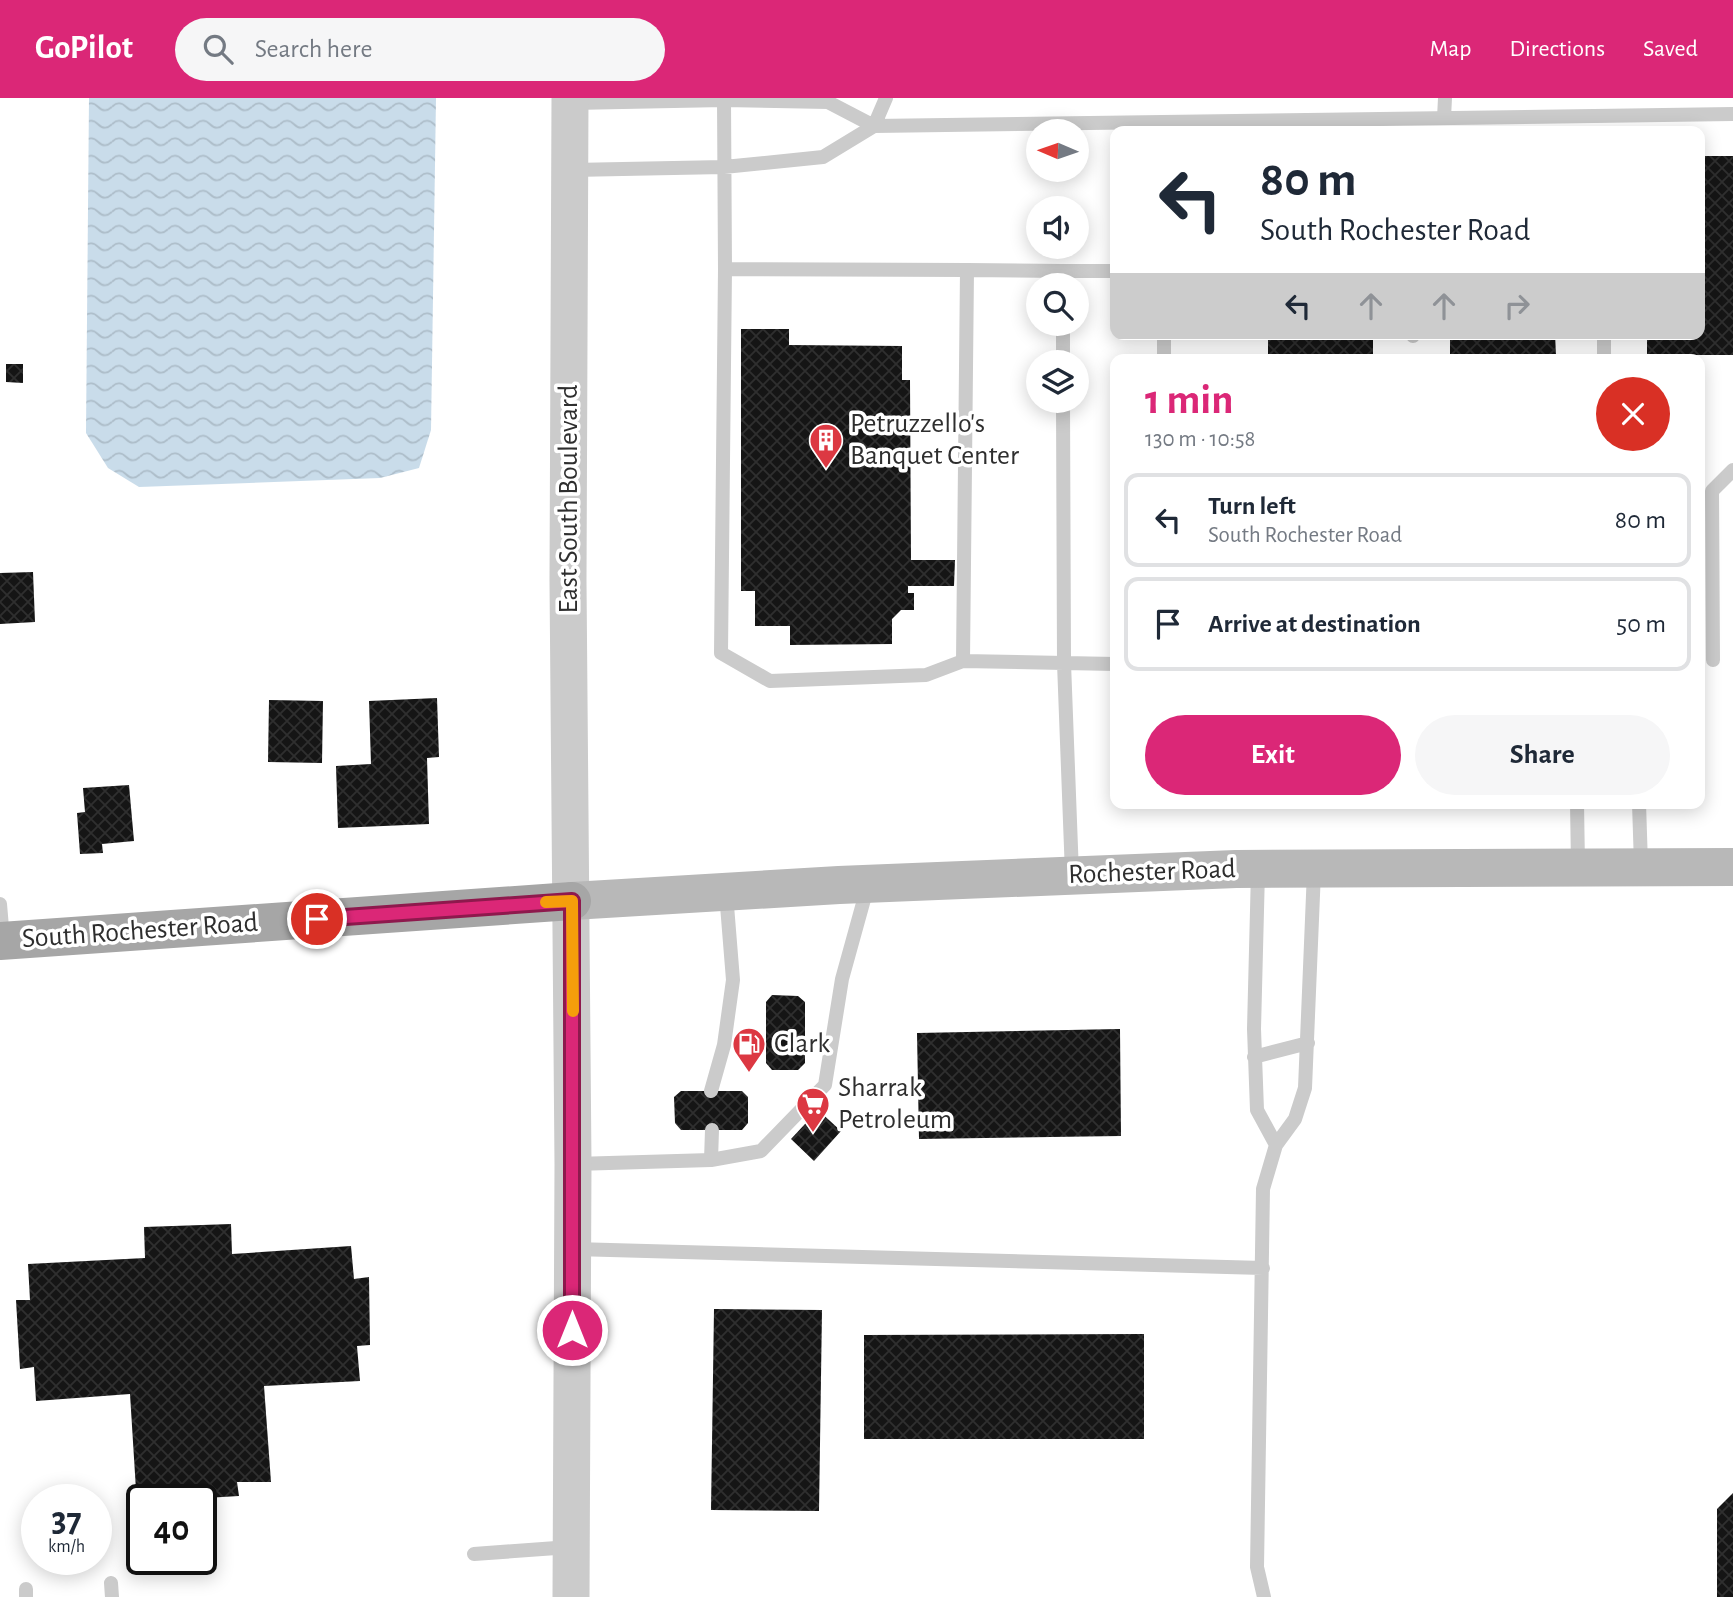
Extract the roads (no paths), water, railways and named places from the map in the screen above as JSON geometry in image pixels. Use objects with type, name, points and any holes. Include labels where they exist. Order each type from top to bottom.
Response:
[{"type":"main road","name":"Rochester Road","points":[[572,901],[868,884],[1258,869],[1733,867]]},
{"type":"main road","name":"South Rochester Road","points":[[1,928],[572,901]]},
{"type":"street","name":"East South Boulevard","points":[[570,100],[568,581],[573,1164],[571,1597]]},
{"type":"lane","points":[[570,170],[724,167],[823,157],[874,126],[886,98]]},
{"type":"lane","points":[[1444,118],[1445,98]]},
{"type":"lane","points":[[570,100],[828,102],[874,126],[1414,125],[1444,118],[1604,124],[1733,114]]},
{"type":"lane","points":[[724,100],[721,653],[770,681],[926,675],[962,661],[1110,664]]},
{"type":"lane","points":[[725,269],[967,270],[1026,275]]},
{"type":"lane","points":[[962,661],[967,270]]},
{"type":"lane","points":[[1089,274],[1110,272]]},
{"type":"lane","points":[[1063,413],[1065,663],[1072,875]]},
{"type":"lane","points":[[1713,660],[1712,491],[1733,470]]},
{"type":"lane","points":[[1577,809],[1578,866]]},
{"type":"lane","points":[[1639,809],[1641,866]]},
{"type":"lane","points":[[1264,1597],[1257,1567],[1263,1189],[1276,1145],[1295,1119],[1305,1088],[1314,868]]},
{"type":"lane","points":[[1258,869],[1254,1057],[1257,1110],[1276,1145]]},
{"type":"lane","points":[[573,1164],[711,1160],[761,1151],[825,1085],[842,979],[868,884]]},
{"type":"lane","points":[[711,1091],[724,1045],[733,980],[726,892]]},
{"type":"lane","points":[[1254,1057],[1308,1042]]},
{"type":"lane","points":[[711,1160],[712,1130]]},
{"type":"lane","points":[[573,1249],[1263,1268]]},
{"type":"lane","points":[[474,1553],[571,1546]]},
{"type":"water","points":[[89,98],[436,98],[431,430],[419,468],[380,478],[139,487],[108,468],[86,433]]},
{"type":"place","name":"Petruzzello's Banquet Center","points":[[826,470]]},
{"type":"place","name":"Clark","points":[[749,1074]]},
{"type":"place","name":"Sharrak Petroleum","points":[[813,1134]]}]
